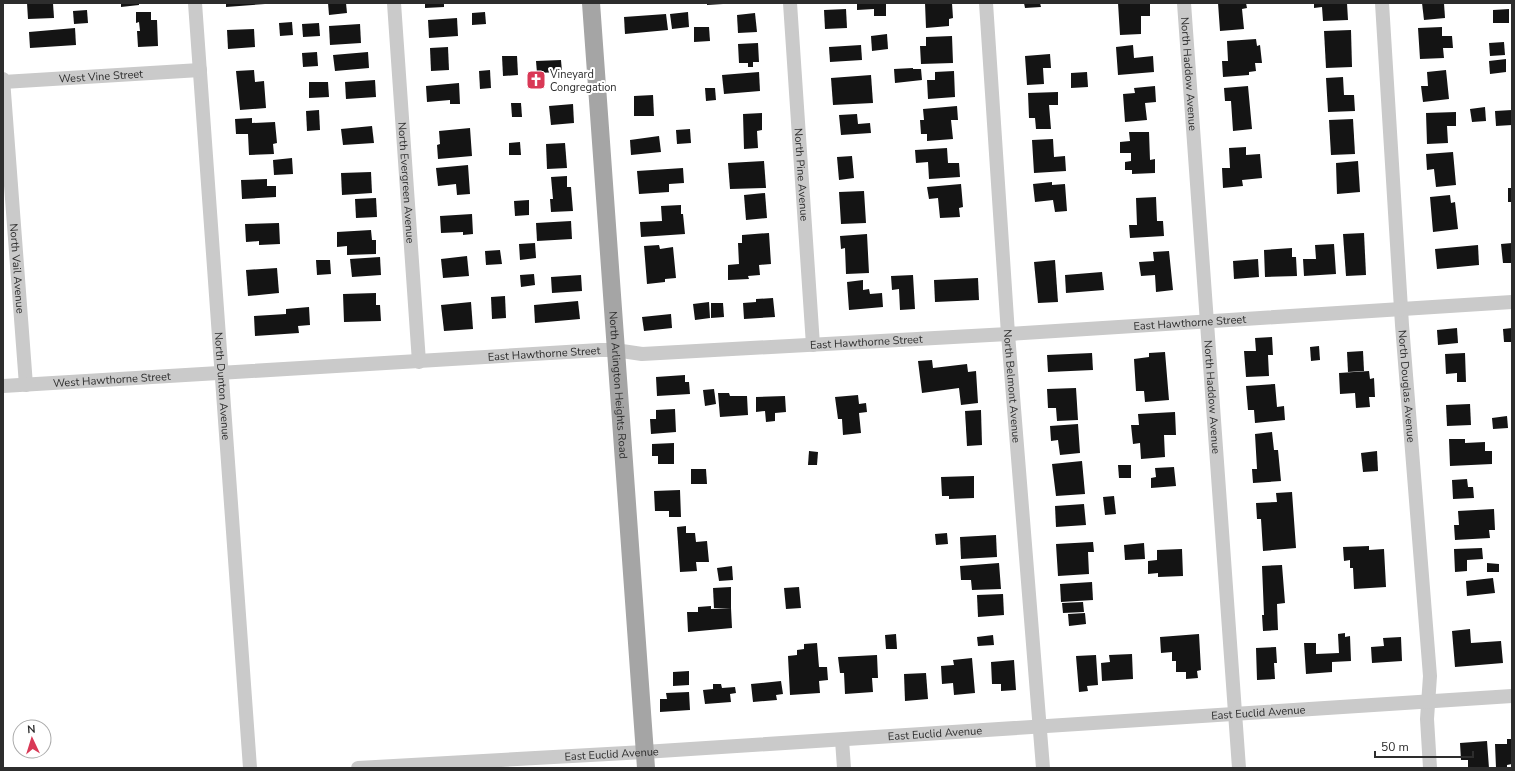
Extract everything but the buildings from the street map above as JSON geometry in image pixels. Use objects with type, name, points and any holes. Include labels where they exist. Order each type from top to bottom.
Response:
[{"type":"main road","name":"North Arlington Heights Road","points":[[591,3],[645,760]]},
{"type":"street","name":"North Dunton Avenue","points":[[195,3],[250,768]]},
{"type":"street","name":"North Evergreen Avenue","points":[[394,3],[419,362]]},
{"type":"street","name":"North Pine Avenue","points":[[790,3],[813,345]]},
{"type":"street","name":"North Belmont Avenue","points":[[986,3],[1008,334],[1043,768]]},
{"type":"street","name":"North Haddow Avenue","points":[[1184,3],[1239,768]]},
{"type":"street","name":"North Douglas Avenue","points":[[1382,3],[1401,309],[1430,676],[1427,719],[1430,768]]},
{"type":"street","name":"West Vine Street","points":[[3,81],[200,70]]},
{"type":"street","name":"North Vail Avenue","points":[[3,81],[26,385]]},
{"type":"street","name":"East Hawthorne Street","points":[[222,373],[615,350],[642,354],[813,345],[1512,302]]},
{"type":"street","name":"West Hawthorne Street","points":[[3,386],[222,373]]},
{"type":"street","name":"East Euclid Avenue","points":[[358,768],[645,760],[842,740],[1512,696]]},
{"type":"street","points":[[842,740],[844,768]]},
{"type":"place","name":"Vineyard Congregation","points":[[536,80]]}]
